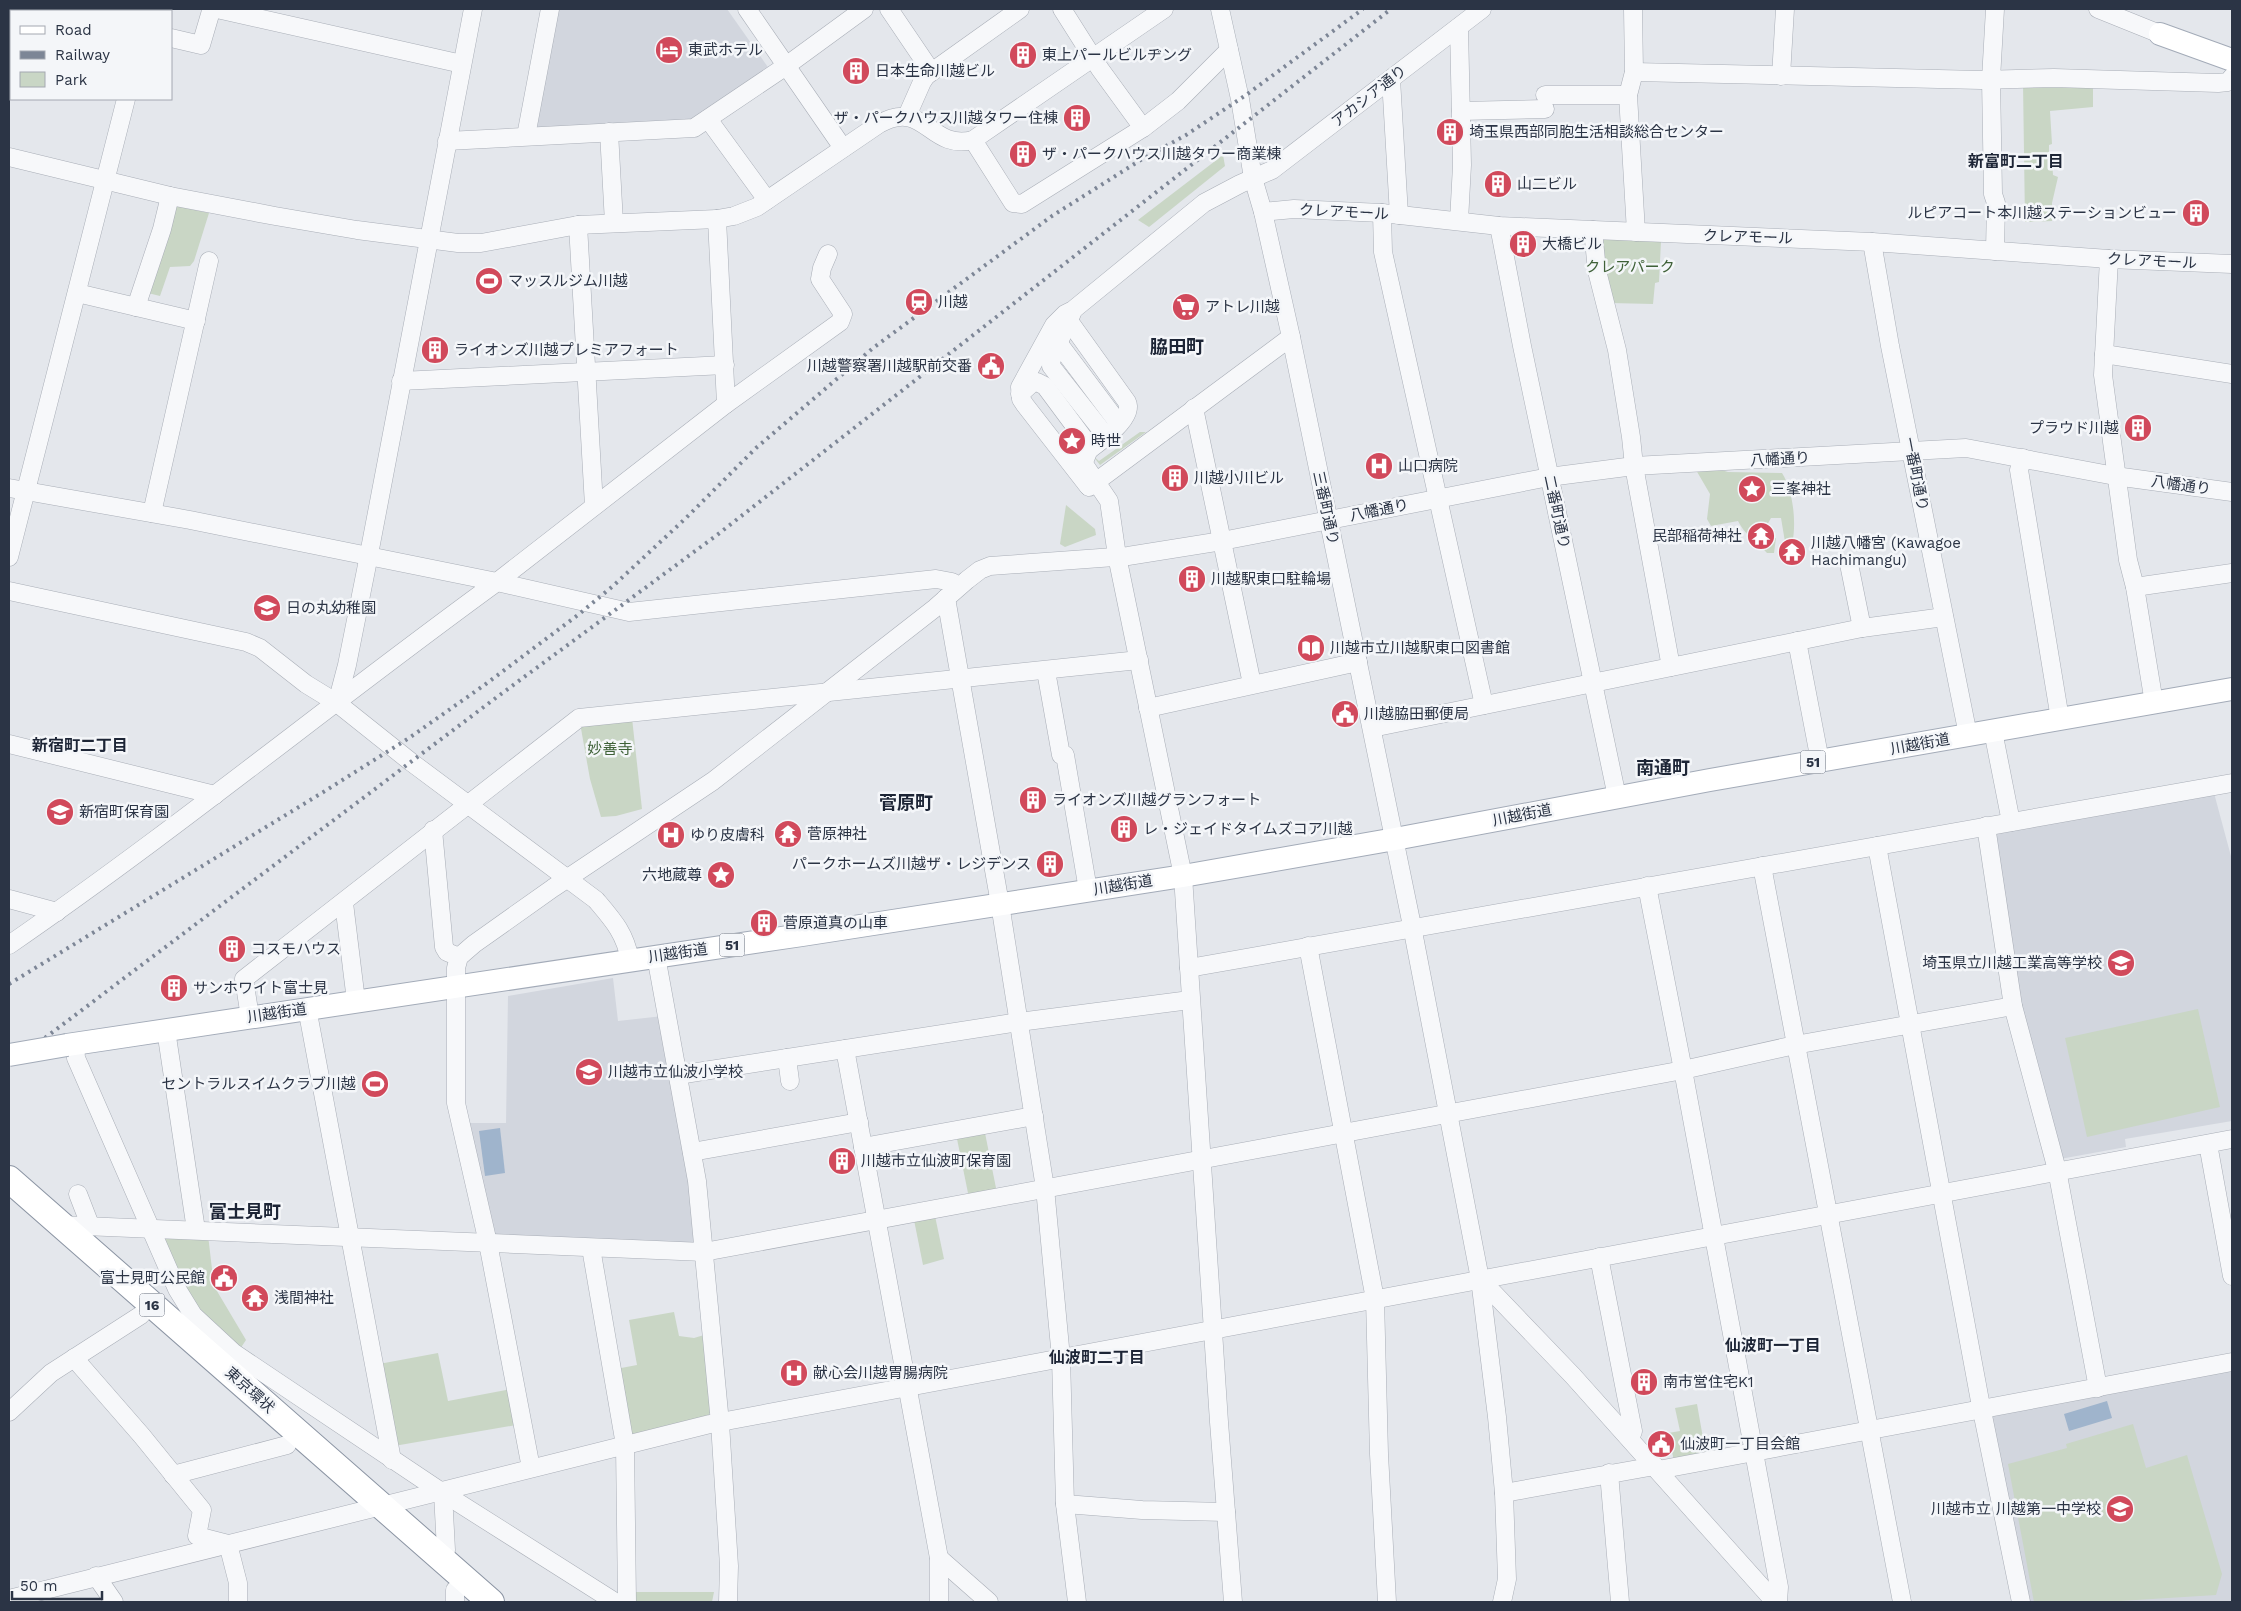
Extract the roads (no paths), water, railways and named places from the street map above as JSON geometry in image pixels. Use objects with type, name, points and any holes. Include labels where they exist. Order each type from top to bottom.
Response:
[{"type":"highway","name":"東京環状","points":[[9,1179],[372,1508],[460,1598]]},
{"type":"highway","name":"東京環状","points":[[9,1200],[287,1445],[444,1561],[490,1602]]},
{"type":"main road","points":[[2160,34],[2232,60]]},
{"type":"main road","name":"川越街道","points":[[9,1055],[307,1008],[1183,876],[1395,839],[1617,797],[2232,689]]},
{"type":"street","points":[[172,38],[201,45],[211,11],[217,9],[462,64]]},
{"type":"street","points":[[336,703],[347,665],[369,556],[473,9]]},
{"type":"street","points":[[526,136],[550,9]]},
{"type":"street","points":[[747,9],[791,62],[848,145]]},
{"type":"street","points":[[762,9],[791,62]]},
{"type":"street","points":[[447,141],[694,128],[791,62],[864,9]]},
{"type":"street","points":[[889,9],[932,71]]},
{"type":"street","points":[[1062,9],[1093,58],[1143,128]]},
{"type":"street","points":[[9,157],[170,196],[311,223],[429,240],[480,243],[578,225],[717,219],[744,212],[766,200],[890,118],[907,116],[953,142],[973,140],[1164,9]]},
{"type":"street","name":"三番町通り","points":[[1220,9],[1244,116],[1253,178],[1263,212],[1291,337],[1395,839],[1450,1113],[1480,1279],[1497,1417],[1504,1493],[1507,1578],[1502,1602]]},
{"type":"street","name":"アカシア通り","points":[[1020,394],[1020,387],[1054,325],[1065,314],[1071,316],[1204,203],[1222,192],[1272,170],[1482,9]]},
{"type":"street","points":[[1633,9],[1634,72],[1628,95],[1636,232]]},
{"type":"street","points":[[1781,76],[1784,9]]},
{"type":"street","points":[[1995,9],[1991,79],[1992,194],[1996,203],[1995,251]]},
{"type":"street","points":[[2098,9],[2160,34]]},
{"type":"street","points":[[907,116],[922,82],[932,71],[1010,12]]},
{"type":"street","points":[[1459,27],[1462,165],[1459,221]]},
{"type":"street","points":[[973,140],[1014,203],[1022,204],[1041,194],[1143,128],[1178,100],[1229,50]]},
{"type":"street","points":[[1634,72],[1781,76],[2054,78],[2224,83],[2232,77]]},
{"type":"street","points":[[1391,79],[1390,214],[1382,252],[1484,705]]},
{"type":"street","points":[[1461,111],[1628,95]]},
{"type":"street","points":[[9,557],[17,489],[77,293],[107,181],[126,100]]},
{"type":"street","points":[[708,119],[766,200]]},
{"type":"street","points":[[610,132],[614,222]]},
{"type":"street","points":[[136,307],[162,229],[170,196]]},
{"type":"street","name":"クレアモール","points":[[1263,212],[1294,209],[1390,214],[1499,226],[1872,242],[2109,259],[2232,264]]},
{"type":"street","points":[[717,219],[726,404]]},
{"type":"street","points":[[578,225],[594,506]]},
{"type":"street","name":"二番町通り","points":[[1499,226],[1549,477],[1617,797]]},
{"type":"street","points":[[1592,230],[1597,271],[1617,350],[1632,437],[1634,466],[1671,667]]},
{"type":"street","name":"一番町通り","points":[[1872,242],[1890,346],[1968,736]]},
{"type":"street","points":[[9,945],[57,912],[215,795],[497,582],[726,404],[843,319],[843,314],[820,279],[828,254]]},
{"type":"street","points":[[2109,259],[2103,375],[2115,476],[2130,574],[2135,587],[2154,703]]},
{"type":"street","points":[[152,513],[209,260]]},
{"type":"street","points":[[77,293],[196,321]]},
{"type":"street","points":[[1071,316],[1051,359],[1053,369],[1113,430]]},
{"type":"street","points":[[1060,451],[1068,457],[1076,458],[1113,430],[1128,414],[1129,408],[1127,402],[1071,316]]},
{"type":"street","points":[[1092,484],[1291,337]]},
{"type":"street","points":[[2104,354],[2232,374]]},
{"type":"street","points":[[401,381],[725,365]]},
{"type":"street","points":[[1090,448],[1045,386],[1037,382],[1031,384],[1020,394],[1025,405],[1060,451],[1109,501],[1117,556],[1183,876],[1190,1000],[1234,1602]]},
{"type":"street","points":[[1194,408],[1252,684]]},
{"type":"street","points":[[1090,448],[1084,462],[1092,484]]},
{"type":"street","name":"八幡通り","points":[[459,957],[486,934],[714,781],[980,570],[990,566],[1117,556],[1222,541],[1549,477],[1634,466],[1966,448],[2115,476],[2232,492]]},
{"type":"street","points":[[2023,458],[2019,470],[2060,719]]},
{"type":"street","points":[[17,489],[152,513],[369,556],[497,582],[629,612],[944,579],[952,593],[961,678],[1000,904],[1045,1188],[1055,1273],[1061,1358],[1066,1504],[1077,1602]]},
{"type":"street","points":[[1849,564],[1862,628]]},
{"type":"street","points":[[2135,587],[2232,573]]},
{"type":"street","points":[[9,591],[246,642],[260,648],[306,684],[336,703],[468,805],[596,900],[614,922],[626,941],[630,960]]},
{"type":"street","points":[[1372,728],[1862,628],[1944,617]]},
{"type":"street","points":[[1797,641],[1820,761]]},
{"type":"street","points":[[250,1017],[244,979],[344,903],[433,830],[580,718],[826,694],[1139,660]]},
{"type":"street","points":[[1148,708],[1358,662]]},
{"type":"street","points":[[1046,671],[1061,755],[1065,754],[1088,890]]},
{"type":"street","points":[[1993,731],[2011,822]]},
{"type":"street","points":[[9,744],[215,795]]},
{"type":"street","points":[[1189,968],[2232,783]]},
{"type":"street","points":[[1986,826],[2013,1006],[2057,1170],[2098,1388]]},
{"type":"street","points":[[433,830],[444,947],[447,952],[459,957],[456,968],[456,1103],[488,1243],[531,1468]]},
{"type":"street","points":[[1877,846],[1982,1409],[2021,1602]]},
{"type":"street","points":[[1762,866],[1902,1602]]},
{"type":"street","points":[[1647,886],[1779,1587],[1777,1602]]},
{"type":"street","points":[[9,899],[57,912]]},
{"type":"street","points":[[344,903],[356,1001]]},
{"type":"street","points":[[1308,946],[1375,1299],[1379,1454],[1387,1602]]},
{"type":"street","points":[[656,956],[692,1152],[704,1252],[720,1423],[729,1566],[728,1602]]},
{"type":"street","points":[[678,1075],[1019,1022],[1190,1000]]},
{"type":"street","points":[[60,1225],[704,1252],[1683,1070],[1795,1045],[2013,1006]]},
{"type":"street","points":[[307,1008],[392,1460]]},
{"type":"street","points":[[166,1030],[196,1230]]},
{"type":"street","points":[[71,1045],[177,1289],[185,1304],[202,1325],[234,1354],[392,1460],[615,1602]]},
{"type":"street","points":[[845,1049],[939,1558],[939,1602]]},
{"type":"street","points":[[787,1058],[790,1081]]},
{"type":"street","points":[[863,1147],[1034,1116]]},
{"type":"street","points":[[692,1152],[858,1122]]},
{"type":"street","points":[[9,1599],[531,1468],[720,1423],[1714,1234],[1828,1215],[2057,1170],[2232,1139]]},
{"type":"street","points":[[2208,1144],[2232,1276]]},
{"type":"street","points":[[78,1194],[90,1225]]},
{"type":"street","points":[[591,1248],[625,1445],[627,1602]]},
{"type":"street","points":[[1599,1257],[1633,1431],[1630,1439]]},
{"type":"street","points":[[1480,1279],[1630,1439],[1777,1602]]},
{"type":"street","points":[[9,1412],[51,1373],[141,1315]]},
{"type":"street","points":[[74,1358],[202,1510],[197,1536],[228,1544]]},
{"type":"street","points":[[1504,1493],[1609,1473],[1656,1468],[1754,1452],[2232,1362]]},
{"type":"street","points":[[173,1475],[287,1445]]},
{"type":"street","points":[[1609,1473],[1620,1602]]},
{"type":"street","points":[[441,1492],[446,1550],[444,1561]]},
{"type":"street","points":[[1066,1504],[1142,1510],[1226,1512]]},
{"type":"street","points":[[228,1544],[238,1584],[238,1602]]},
{"type":"street","points":[[939,1558],[990,1602]]},
{"type":"street","points":[[96,1576],[114,1602]]},
{"type":"water","points":[[500,1128],[505,1173],[485,1176],[479,1131]]},
{"type":"water","points":[[2107,1401],[2112,1418],[2069,1431],[2064,1414]]},
{"type":"railway","points":[[9,984],[325,791],[409,738],[483,686],[578,615],[613,586],[686,518],[756,448],[873,348],[1052,216],[1139,161],[1186,135],[1246,95],[1363,9]]},
{"type":"railway","points":[[9,1065],[497,697],[717,535],[1391,9]]},
{"type":"place","name":"東武ホテル","points":[[669,50]]},
{"type":"place","name":"東上パールビルヂング","points":[[1023,55]]},
{"type":"place","name":"日本生命川越ビル","points":[[856,71]]},
{"type":"place","name":"ザ・パークハウス川越タワー住棟","points":[[1077,118]]},
{"type":"place","name":"埼玉県西部同胞生活相談総合センター","points":[[1450,132]]},
{"type":"place","name":"ザ・パークハウス川越タワー商業棟","points":[[1023,154]]},
{"type":"place","name":"山二ビル","points":[[1498,184]]},
{"type":"place","name":"ルピアコート本川越ステーションビュー","points":[[2196,213]]},
{"type":"place","name":"大橋ビル","points":[[1523,244]]},
{"type":"place","name":"マッスルジム川越","points":[[489,281]]},
{"type":"place","name":"川越","points":[[919,302]]},
{"type":"place","name":"アトレ川越","points":[[1186,307]]},
{"type":"place","name":"ライオンズ川越プレミアフォート","points":[[435,350]]},
{"type":"place","name":"川越警察署川越駅前交番","points":[[991,366]]},
{"type":"place","name":"プラウド川越","points":[[2138,428]]},
{"type":"place","name":"時世","points":[[1072,441]]},
{"type":"place","name":"山口病院","points":[[1379,466]]},
{"type":"place","name":"川越小川ビル","points":[[1175,478]]},
{"type":"place","name":"三峯神社","points":[[1752,489]]},
{"type":"place","name":"民部稲荷神社","points":[[1761,536]]},
{"type":"place","name":"川越八幡宮 (Kawagoe Hachimangu)","points":[[1792,552]]},
{"type":"place","name":"川越駅東口駐輪場","points":[[1192,579]]},
{"type":"place","name":"日の丸幼稚園","points":[[267,608]]},
{"type":"place","name":"川越市立川越駅東口図書館","points":[[1311,648]]},
{"type":"place","name":"川越脇田郵便局","points":[[1345,714]]},
{"type":"place","name":"ライオンズ川越グランフォート","points":[[1033,800]]},
{"type":"place","name":"新宿町保育園","points":[[60,812]]},
{"type":"place","name":"レ・ジェイドタイムズコア川越","points":[[1124,829]]},
{"type":"place","name":"菅原神社","points":[[788,834]]},
{"type":"place","name":"ゆり皮膚科","points":[[671,835]]},
{"type":"place","name":"パークホームズ川越ザ・レジデンス","points":[[1050,864]]},
{"type":"place","name":"六地蔵尊","points":[[721,875]]},
{"type":"place","name":"菅原道真の山車","points":[[764,923]]},
{"type":"place","name":"コスモハウス","points":[[232,949]]},
{"type":"place","name":"埼玉県立川越工業高等学校","points":[[2121,963]]},
{"type":"place","name":"サンホワイト富士見","points":[[174,988]]},
{"type":"place","name":"川越市立仙波小学校","points":[[589,1072]]},
{"type":"place","name":"セントラルスイムクラブ川越","points":[[375,1084]]},
{"type":"place","name":"川越市立仙波町保育園","points":[[842,1161]]},
{"type":"place","name":"富士見町公民館","points":[[224,1278]]},
{"type":"place","name":"浅間神社","points":[[255,1298]]},
{"type":"place","name":"献心会川越胃腸病院","points":[[794,1373]]},
{"type":"place","name":"南市営住宅K1","points":[[1644,1382]]},
{"type":"place","name":"仙波町一丁目会館","points":[[1661,1444]]},
{"type":"place","name":"川越市立 川越第一中学校","points":[[2120,1509]]},
{"type":"district","name":"新富町二丁目","points":[[2016,161]]},
{"type":"district","name":"脇田町","points":[[1177,347]]},
{"type":"district","name":"新宿町二丁目","points":[[80,745]]},
{"type":"district","name":"南通町","points":[[1663,768]]},
{"type":"district","name":"菅原町","points":[[906,803]]},
{"type":"district","name":"富士見町","points":[[245,1212]]},
{"type":"district","name":"仙波町一丁目","points":[[1773,1345]]},
{"type":"district","name":"仙波町二丁目","points":[[1097,1357]]},
{"type":"park label","name":"クレアパーク","points":[[1630,267]]},
{"type":"park label","name":"妙善寺","points":[[610,749]]}]
